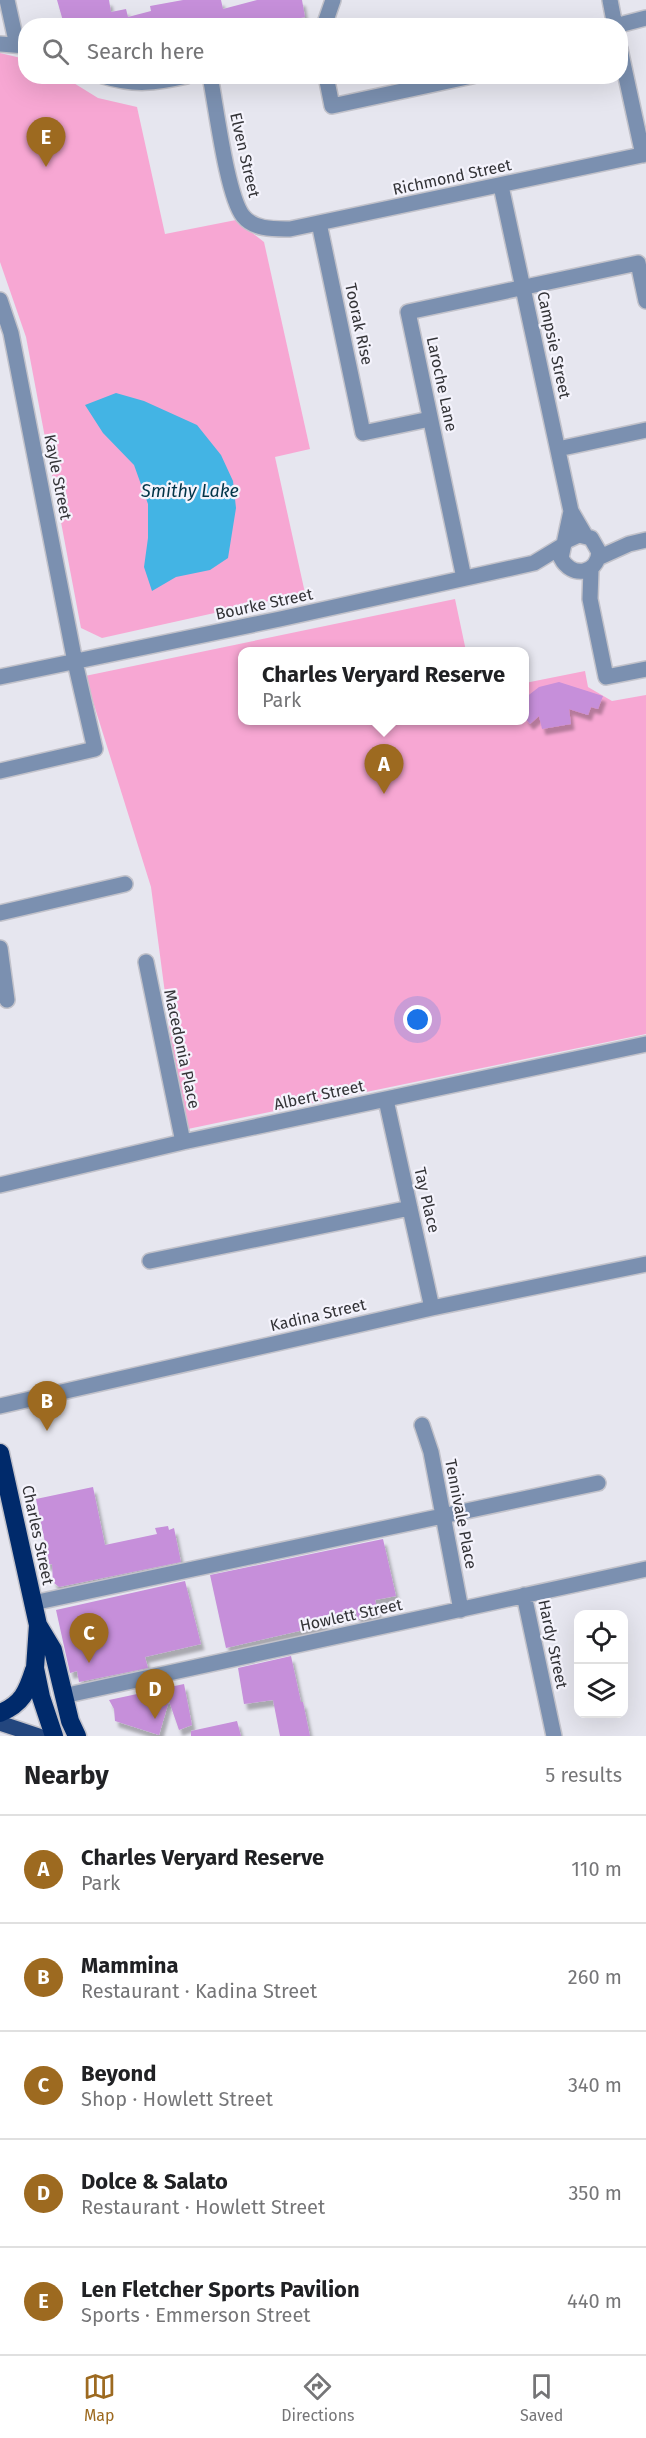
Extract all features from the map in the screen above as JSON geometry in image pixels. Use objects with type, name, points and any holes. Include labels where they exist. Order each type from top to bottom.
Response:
[{"type":"highway","name":"Charles Street","points":[[0,1453],[38,1625],[35,1668],[41,1697],[54,1736]]},
{"type":"highway","name":"Charles Street","points":[[38,1625],[53,1650],[63,1696],[77,1736]]},
{"type":"highway","points":[[0,1713],[21,1701],[27,1693],[35,1668]]},
{"type":"main road","points":[[0,1723],[39,1736]]},
{"type":"street","points":[[7,0],[13,28]]},
{"type":"street","points":[[327,18],[333,0]]},
{"type":"street","points":[[610,0],[613,18]]},
{"type":"street","points":[[628,23],[646,18]]},
{"type":"street","points":[[0,44],[18,45]]},
{"type":"street","points":[[628,82],[644,154]]},
{"type":"street","name":"Elven Street","points":[[212,84],[234,198],[244,218],[264,229]]},
{"type":"street","points":[[328,84],[332,106],[435,84]]},
{"type":"street","name":"Richmond Street","points":[[264,229],[291,229],[644,154]]},
{"type":"street","name":"Campsie Street","points":[[501,186],[571,511],[588,537]]},
{"type":"street","name":"Toorak Rise","points":[[319,223],[363,433],[430,418]]},
{"type":"street","points":[[523,288],[638,263],[646,301]]},
{"type":"street","name":"Laroche Lane","points":[[464,578],[408,312],[523,288]]},
{"type":"street","name":"Kayle Street","points":[[0,300],[12,333],[75,662]]},
{"type":"street","points":[[558,449],[646,430]]},
{"type":"street","name":"Campsie Street","points":[[564,543],[571,511]]},
{"type":"street","points":[[590,599],[561,558],[564,543],[574,535],[606,543],[629,544]]},
{"type":"street","points":[[588,537],[598,547],[590,599],[606,677],[646,669]]},
{"type":"street","points":[[571,570],[585,572],[594,563],[629,544],[646,540]]},
{"type":"street","name":"Bourke Street","points":[[0,677],[534,563],[564,543]]},
{"type":"street","name":"Bourke Street","points":[[534,563],[571,570]]},
{"type":"street","points":[[0,771],[95,749],[75,662]]},
{"type":"street","points":[[0,913],[126,884]]},
{"type":"street","points":[[0,948],[7,1000]]},
{"type":"street","name":"Macedonia Place","points":[[146,962],[183,1142]]},
{"type":"street","name":"Albert Street","points":[[0,1185],[183,1142],[646,1044]]},
{"type":"street","name":"Tay Place","points":[[386,1100],[432,1308]]},
{"type":"street","points":[[150,1261],[410,1208]]},
{"type":"street","name":"Kadina Street","points":[[0,1406],[432,1308],[646,1264]]},
{"type":"street","name":"Tennivale Place","points":[[422,1425],[431,1452],[461,1610]]},
{"type":"street","points":[[33,1603],[598,1484]]},
{"type":"street","name":"Howlett Street","points":[[63,1696],[524,1595],[645,1574]]},
{"type":"street","name":"Hardy Street","points":[[524,1595],[554,1736]]},
{"type":"shaded area","points":[[0,53],[18,57],[18,84],[75,84],[98,98],[137,107],[165,234],[236,220],[264,242],[310,449],[275,457],[305,593],[102,638],[81,628],[26,337],[0,262]]},
{"type":"shaded area","points":[[455,599],[465,647],[238,647],[238,725],[529,725],[529,682],[585,671],[588,687],[612,701],[646,695],[646,1034],[183,1130],[151,887],[85,676]]},
{"type":"water","name":"Smithy Lake","points":[[116,393],[144,401],[197,425],[221,455],[233,481],[236,508],[228,558],[210,570],[176,577],[152,591],[144,567],[148,538],[148,504],[134,465],[103,433],[85,405]]},
{"type":"building","points":[[57,0],[109,0],[111,12],[126,9],[128,17],[151,11],[150,6],[183,0],[221,0],[223,9],[257,0],[302,0],[305,17],[300,18],[62,18]]},
{"type":"building","points":[[559,682],[603,696],[598,709],[591,707],[588,715],[569,709],[571,724],[542,729],[539,716],[529,723],[529,695],[539,687]]},
{"type":"building","points":[[93,1487],[105,1545],[157,1534],[155,1528],[168,1526],[169,1530],[174,1528],[181,1562],[59,1587],[53,1582],[52,1564],[47,1565],[43,1547],[46,1547],[36,1499]]},
{"type":"building","points":[[383,1539],[396,1596],[375,1600],[379,1615],[358,1620],[356,1613],[324,1621],[325,1625],[226,1648],[210,1575]]},
{"type":"building","points":[[185,1581],[201,1644],[145,1657],[148,1668],[79,1682],[77,1671],[70,1673],[56,1610]]},
{"type":"building","points":[[291,1656],[310,1736],[280,1736],[273,1700],[244,1704],[238,1668]]},
{"type":"building","points":[[184,1684],[192,1725],[179,1730],[169,1701],[159,1735],[115,1721],[114,1709],[109,1700]]},
{"type":"building","points":[[237,1721],[241,1736],[191,1736],[191,1731]]},
{"type":"place","name":"Len Fletcher Sports Pavilion","points":[[46,167]]},
{"type":"place","name":"Charles Veryard Reserve","points":[[384,794]]},
{"type":"place","name":"Mammina","points":[[47,1431]]},
{"type":"place","name":"Beyond","points":[[89,1663]]},
{"type":"place","name":"Dolce & Salato","points":[[155,1719]]}]
